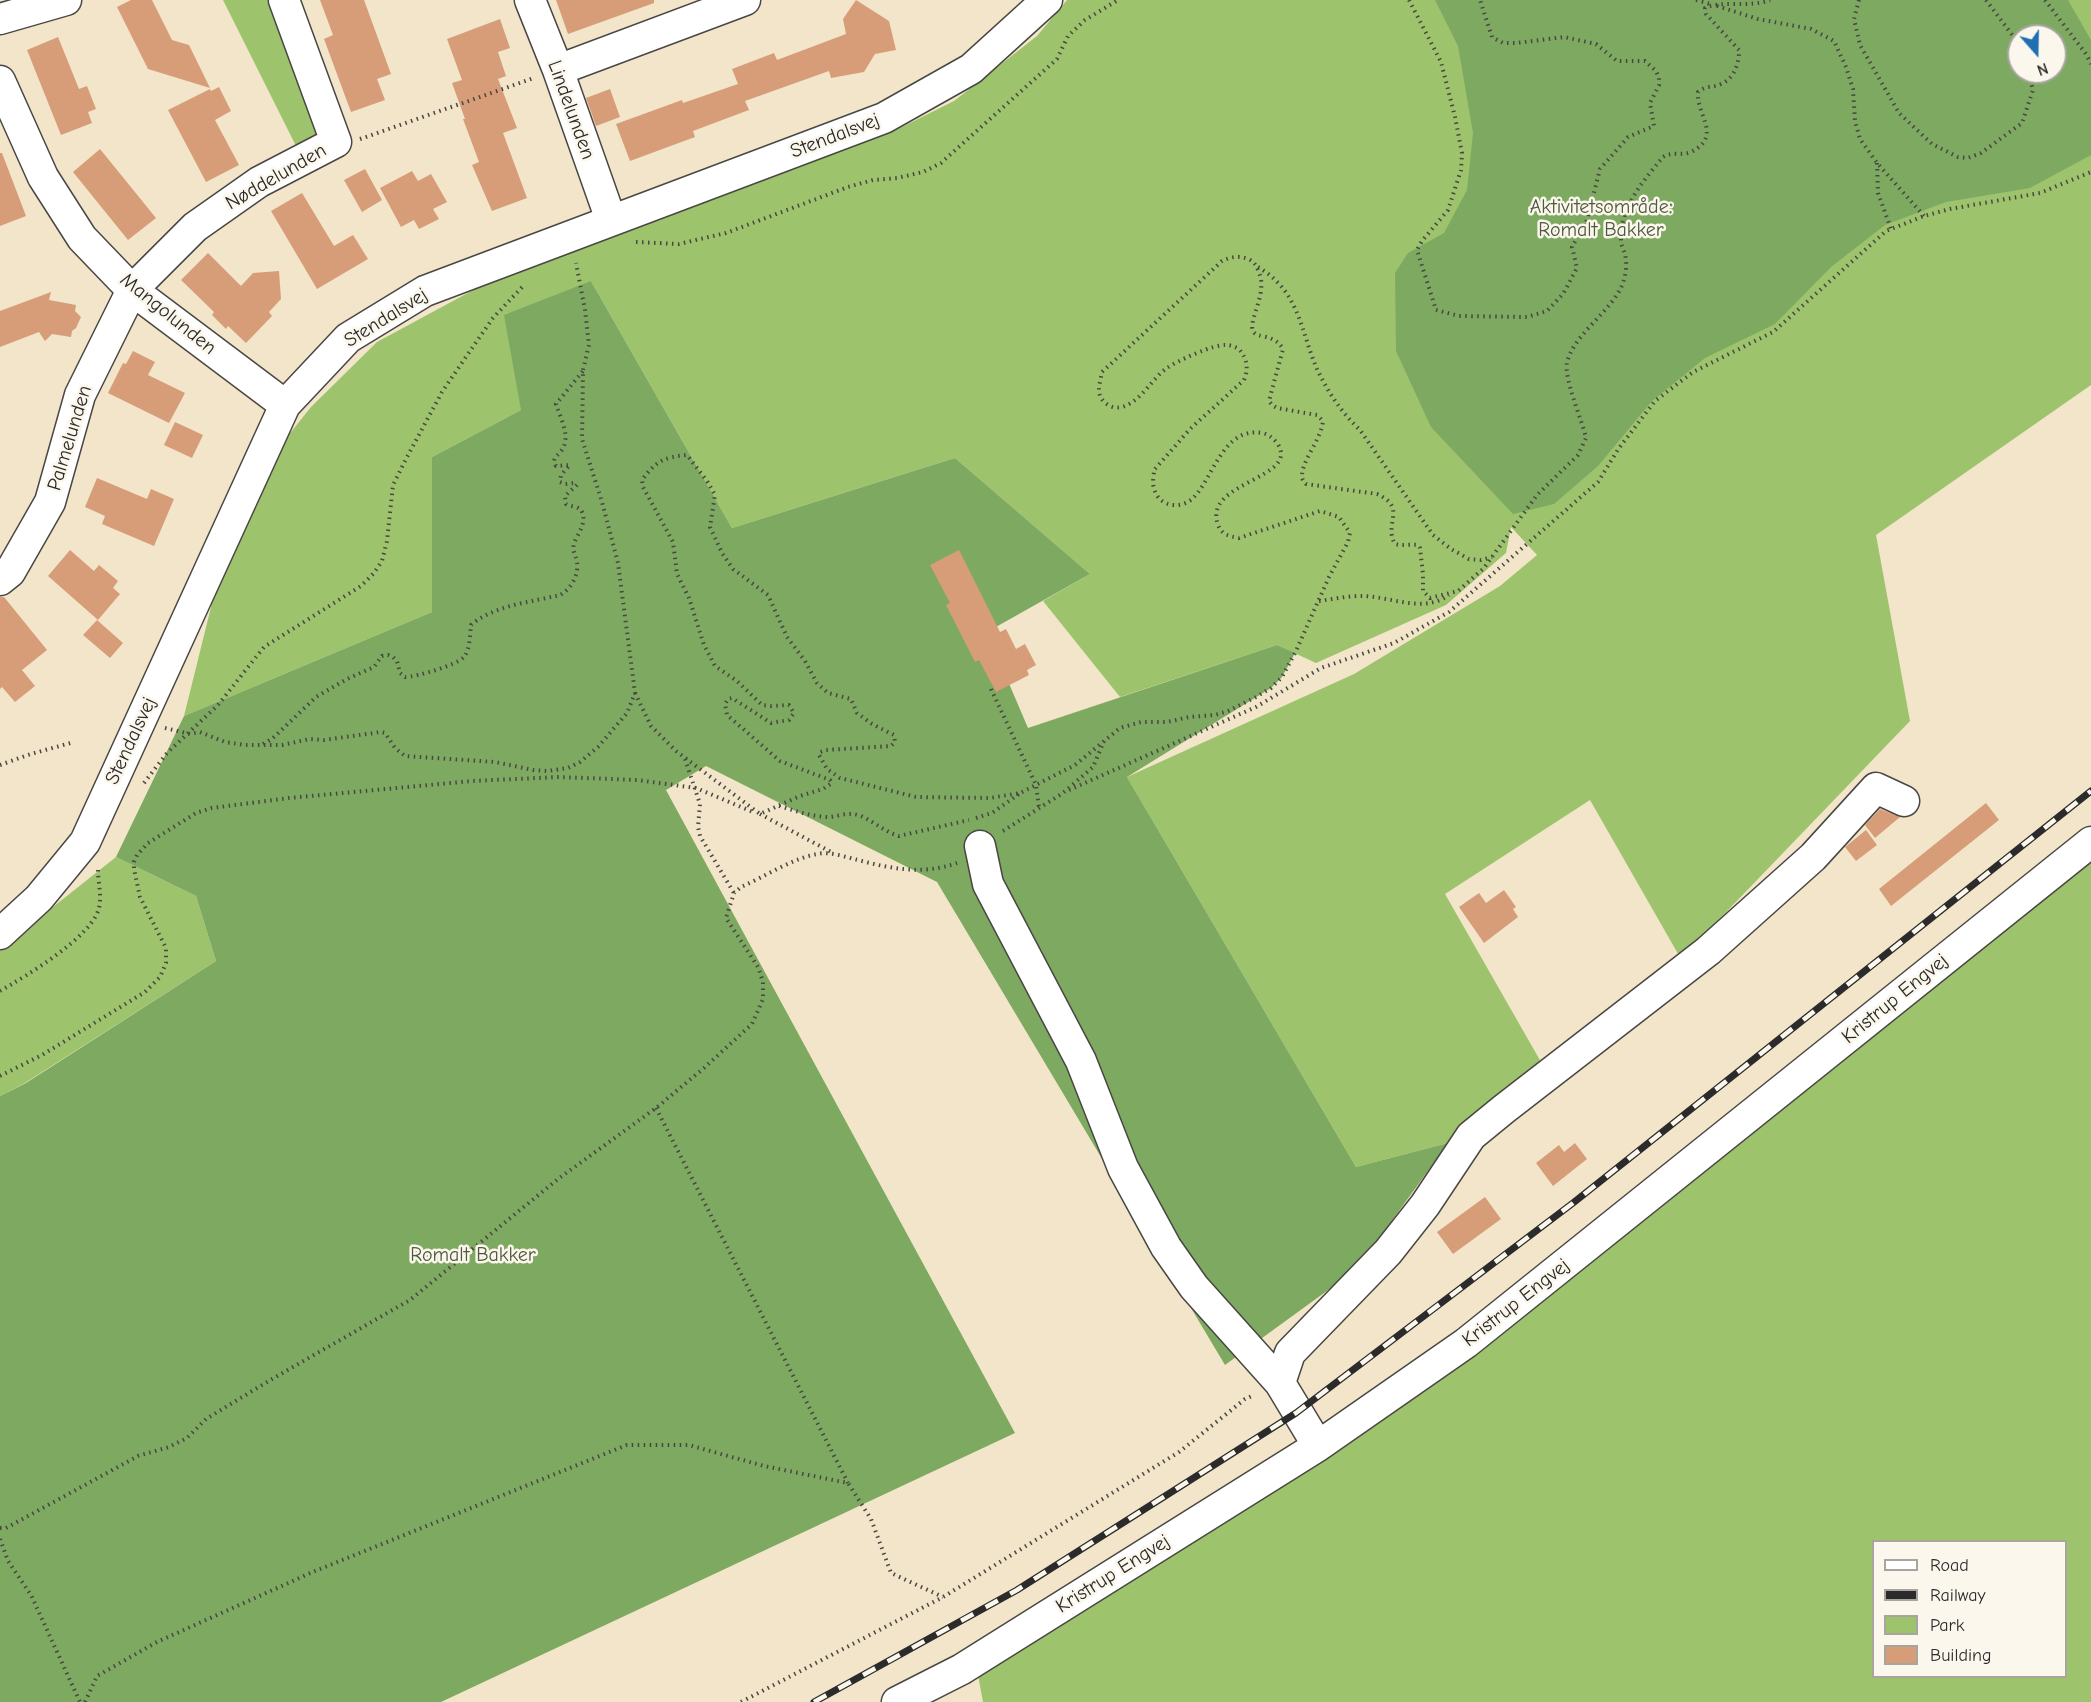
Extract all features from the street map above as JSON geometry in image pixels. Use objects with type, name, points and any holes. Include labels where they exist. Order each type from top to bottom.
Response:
[{"type":"street","points":[[0,19],[66,0]]},
{"type":"street","name":"Nøddelunden","points":[[132,290],[195,227],[259,182],[336,142],[284,0]]},
{"type":"street","name":"Lindelunden","points":[[530,0],[619,231]]},
{"type":"street","points":[[558,70],[745,0]]},
{"type":"street","name":"Stendalsvej","points":[[0,934],[39,898],[85,842],[285,405],[348,338],[425,291],[619,231],[884,118],[971,69],[1047,0]]},
{"type":"street","name":"Mangolunden","points":[[2,93],[43,177],[82,238],[132,290],[285,405]]},
{"type":"street","name":"Palmelunden","points":[[0,580],[10,572],[50,502],[80,395],[132,290]]},
{"type":"street","points":[[1280,1383],[1290,1353],[1388,1252],[1425,1205],[1471,1136],[1708,951],[1813,857],[1876,788],[1904,801]]},
{"type":"street","name":"Kristrup Engvej","points":[[897,1702],[962,1669],[1318,1446],[1467,1343],[2091,842]]},
{"type":"street","points":[[980,846],[988,884],[1081,1061],[1123,1168],[1166,1247],[1194,1287],[1280,1383],[1318,1446]]},
{"type":"path","points":[[619,231],[679,244],[726,232],[848,187],[873,180],[897,178],[923,172],[941,163],[1057,58],[1068,36],[1084,20],[1118,0]]},
{"type":"path","points":[[1409,0],[1441,63],[1462,153],[1461,170],[1448,210],[1417,250],[1437,310],[1459,316],[1527,317],[1547,311],[1563,294],[1571,280],[1576,268],[1572,247],[1587,220],[1600,169],[1628,137],[1654,126],[1650,103],[1659,85],[1659,78],[1656,71],[1645,61],[1617,61],[1596,44],[1575,39],[1564,37],[1516,44],[1503,43],[1492,38],[1480,0]]},
{"type":"path","points":[[1696,0],[1758,19],[1811,29],[1834,41],[1853,89],[1855,121],[1860,139],[1877,163],[1924,216]]},
{"type":"path","points":[[779,806],[810,815],[831,817],[855,814],[899,836],[992,813],[1020,793],[1075,765],[1120,728],[1141,722],[1167,722],[1228,711],[1271,688],[1282,677],[1348,542],[1350,533],[1339,517],[1320,511],[1239,538],[1226,536],[1217,521],[1219,504],[1230,492],[1276,467],[1280,459],[1278,444],[1269,435],[1260,433],[1243,435],[1224,450],[1198,492],[1185,504],[1168,505],[1154,489],[1154,470],[1190,429],[1244,380],[1247,373],[1247,362],[1239,349],[1225,344],[1208,348],[1166,368],[1138,398],[1123,407],[1115,408],[1108,405],[1099,390],[1102,372],[1222,261],[1231,257],[1244,257],[1252,260],[1256,266],[1262,280],[1261,297],[1252,324],[1253,331],[1257,335],[1276,339],[1283,349],[1269,401],[1277,408],[1317,416],[1323,421],[1321,431],[1304,468],[1303,481],[1306,484],[1377,494],[1386,498],[1391,502],[1394,521],[1392,538],[1395,544],[1418,545],[1420,548],[1425,594],[1430,598],[1458,591],[1484,568],[1538,495],[1578,455],[1583,447],[1586,438],[1567,375],[1567,363],[1575,345],[1618,294],[1624,280],[1626,266],[1621,242],[1623,223],[1637,190],[1663,157],[1668,154],[1683,155],[1701,146],[1708,126],[1697,99],[1698,92],[1704,87],[1721,84],[1731,77],[1738,64],[1739,50],[1704,11],[1707,6],[1712,5],[1752,4],[1770,0]]},
{"type":"path","points":[[1859,0],[1854,19],[1860,45],[1899,113],[1932,144],[1958,157],[1968,158],[1981,153],[2022,123],[2033,90],[2031,84]]},
{"type":"path","points":[[1986,0],[2007,28]]},
{"type":"path","points":[[2045,0],[2091,64]]},
{"type":"path","points":[[336,142],[364,139],[558,70]]},
{"type":"path","points":[[1877,163],[1878,193],[1891,229]]},
{"type":"path","points":[[0,1528],[6,1528],[138,1456],[169,1448],[187,1438],[206,1419],[410,1300],[558,1179],[656,1108],[752,1024],[763,999],[763,982],[758,967],[726,918],[734,893],[741,887],[802,858],[819,853],[837,855],[892,869],[938,869],[960,862],[980,846],[1063,793],[1256,707],[1321,668],[1394,643],[1449,612],[1472,594],[1598,482],[1619,448],[1655,401],[1693,372],[1773,332],[1886,231],[1924,216],[1950,209],[2040,193],[2091,172]]},
{"type":"path","points":[[576,257],[589,345],[584,370],[582,440],[618,563],[635,693],[651,726],[685,759],[760,814]]},
{"type":"path","points":[[1256,266],[1277,281],[1290,300],[1329,392],[1344,415],[1359,430],[1433,535],[1469,559],[1481,560],[1493,557]]},
{"type":"path","points":[[190,734],[218,705],[264,648],[361,586],[374,573],[382,561],[387,541],[393,485],[442,392],[493,318],[529,280]]},
{"type":"path","points":[[261,745],[272,739],[316,697],[374,667],[381,656],[393,657],[397,661],[400,674],[405,677],[434,670],[463,658],[471,625],[474,622],[497,611],[567,591],[578,568],[573,548],[583,524],[583,517],[579,507],[569,506],[565,501],[565,496],[577,485],[560,482],[561,475],[570,465],[556,466],[554,462],[563,448],[566,436],[556,404],[584,370]]},
{"type":"path","points":[[760,814],[800,796],[823,789],[832,783],[830,780],[780,760],[728,716],[725,704],[732,698],[771,723],[789,720],[794,713],[789,705],[762,705],[737,681],[716,666],[709,656],[677,574],[673,542],[643,487],[642,480],[647,473],[667,457],[687,455],[707,481],[715,495],[710,527],[722,553],[733,569],[768,595],[788,637],[817,683],[828,693],[851,699],[857,713],[894,735],[895,742],[891,746],[820,752],[819,755],[827,769],[840,778],[916,797],[990,798],[1020,793]]},
{"type":"path","points":[[1458,591],[1472,594]]},
{"type":"path","points":[[1318,601],[1362,596],[1431,604],[1452,593]]},
{"type":"path","points":[[991,689],[1036,785],[1039,808]]},
{"type":"path","points":[[165,728],[190,734],[200,732],[225,742],[261,745],[282,745],[310,739],[324,740],[381,732],[385,733],[394,747],[405,756],[495,762],[548,771],[568,768],[580,762],[598,747],[627,713],[635,693]]},
{"type":"path","points":[[1063,793],[1093,767],[1105,740]]},
{"type":"path","points":[[0,765],[74,742]]},
{"type":"path","points":[[685,759],[700,804],[698,827],[700,836],[734,893]]},
{"type":"path","points":[[0,1076],[42,1055],[145,992],[160,977],[166,963],[166,948],[140,897],[134,862],[148,843],[196,813],[212,808],[289,798],[472,781],[559,777],[637,780],[696,788],[760,814],[837,855]]},
{"type":"path","points":[[656,1108],[848,1483],[871,1519],[891,1573],[943,1597]]},
{"type":"path","points":[[741,1702],[943,1597],[1179,1452],[1245,1399],[1280,1383]]},
{"type":"path","points":[[85,1702],[97,1676],[157,1642],[315,1571],[627,1445],[689,1444],[764,1466],[848,1483]]},
{"type":"path","points":[[0,1539],[8,1561],[31,1595],[80,1702]]},
{"type":"green space","points":[[223,0],[277,0],[321,132],[315,140],[298,150]]},
{"type":"green space","points":[[1067,0],[2091,0],[2091,385],[1876,535],[1910,721],[1681,959],[1590,800],[1445,894],[1541,1062],[1448,1143],[1356,1167],[1127,777],[1354,674],[1500,586],[1537,555],[1511,527],[1506,553],[1446,605],[1316,663],[1277,645],[1120,697],[1043,601],[1090,574],[955,458],[732,528],[591,281],[521,410],[432,457],[432,612],[184,716],[215,591],[283,442],[311,407],[377,342],[490,281],[606,236],[894,131],[954,101],[1037,36]]},
{"type":"green space","name":"Aktivitetsområde: Romalt Bakker","points":[[1435,0],[2068,0],[2091,40],[2091,155],[2030,188],[1946,202],[1885,225],[1831,267],[1775,324],[1705,358],[1652,401],[1598,466],[1554,504],[1513,514],[1431,427],[1396,351],[1395,273],[1408,253],[1444,233],[1467,190],[1473,133],[1458,46]]},
{"type":"green space","name":"Romalt Bakker","points":[[591,281],[732,528],[955,458],[1090,574],[987,632],[1028,728],[1277,645],[1295,653],[1282,677],[1271,688],[1127,777],[1356,1167],[1448,1143],[1357,1269],[1225,1365],[937,882],[706,766],[666,790],[1015,1433],[441,1702],[0,1702],[0,1096],[26,1083],[216,961],[196,896],[116,857],[184,716],[432,612],[432,457],[521,410],[504,315]]},
{"type":"green space","points":[[116,857],[196,896],[216,961],[25,1083],[0,1096],[0,949]]},
{"type":"green space","points":[[2091,861],[2091,1702],[983,1702],[978,1675],[1462,1365]]},
{"type":"building","points":[[131,0],[152,0],[172,40],[189,45],[210,88],[148,69],[117,7]]},
{"type":"building","points":[[320,0],[364,0],[391,74],[377,79],[385,100],[351,112],[324,39],[333,35]]},
{"type":"building","points":[[556,0],[654,0],[654,3],[568,34]]},
{"type":"building","points":[[856,0],[889,21],[896,50],[875,54],[864,72],[831,78],[829,71],[745,101],[749,110],[693,131],[695,137],[630,161],[616,124],[682,100],[683,103],[738,84],[732,69],[774,53],[777,60],[846,34],[843,19]]},
{"type":"building","points":[[500,19],[510,48],[498,52],[506,76],[498,79],[517,128],[503,133],[527,198],[492,211],[472,165],[479,162],[452,83],[462,80],[447,39]]},
{"type":"building","points":[[58,37],[79,89],[87,86],[96,109],[88,112],[92,123],[61,135],[27,50]]},
{"type":"building","points":[[219,87],[231,111],[215,120],[239,165],[206,182],[168,110],[210,89],[211,91]]},
{"type":"building","points":[[610,89],[620,117],[596,126],[586,98]]},
{"type":"building","points":[[100,149],[156,218],[128,240],[73,172]]},
{"type":"building","points":[[0,153],[2,153],[26,216],[0,226]]},
{"type":"building","points":[[365,169],[382,200],[362,212],[344,180]]},
{"type":"building","points":[[412,171],[418,181],[431,174],[447,202],[433,209],[439,219],[419,229],[414,220],[401,227],[380,188]]},
{"type":"building","points":[[302,193],[334,246],[353,235],[368,259],[317,289],[271,211]]},
{"type":"building","points":[[208,253],[241,286],[253,273],[279,271],[281,299],[269,312],[272,316],[246,343],[228,326],[226,329],[212,315],[214,312],[181,280]]},
{"type":"building","points":[[51,292],[49,300],[76,305],[75,311],[81,317],[71,337],[52,334],[45,341],[39,332],[0,347],[0,311]]},
{"type":"building","points":[[133,351],[155,362],[148,375],[185,393],[169,423],[108,393],[123,363],[126,364]]},
{"type":"building","points":[[175,422],[203,435],[192,458],[164,445]]},
{"type":"building","points":[[97,478],[147,499],[151,489],[174,499],[154,546],[102,524],[105,516],[85,507]]},
{"type":"building","points":[[70,550],[94,571],[99,565],[118,581],[113,588],[120,594],[98,620],[48,576]]},
{"type":"building","points":[[959,550],[1000,632],[1006,629],[1016,649],[1025,644],[1036,665],[1027,670],[1029,675],[996,692],[979,660],[975,662],[946,605],[950,603],[930,565]]},
{"type":"building","points":[[0,597],[4,597],[47,650],[22,670],[35,686],[15,702],[2,687],[0,689]]},
{"type":"building","points":[[97,620],[123,643],[110,658],[83,635]]},
{"type":"building","points":[[1986,803],[1999,820],[1891,906],[1879,889]]},
{"type":"building","points":[[1880,809],[1900,817],[1875,838],[1865,825]]},
{"type":"building","points":[[1866,830],[1877,845],[1856,861],[1845,847]]},
{"type":"building","points":[[1504,890],[1516,907],[1513,909],[1518,917],[1484,943],[1459,907],[1479,893],[1486,903]]},
{"type":"building","points":[[1575,1143],[1587,1159],[1553,1186],[1536,1163],[1559,1145],[1564,1152]]},
{"type":"building","points":[[1485,1197],[1501,1219],[1453,1254],[1437,1232]]},
{"type":"railway","points":[[814,1702],[1017,1590],[1296,1413],[1573,1203],[2091,791]]}]
